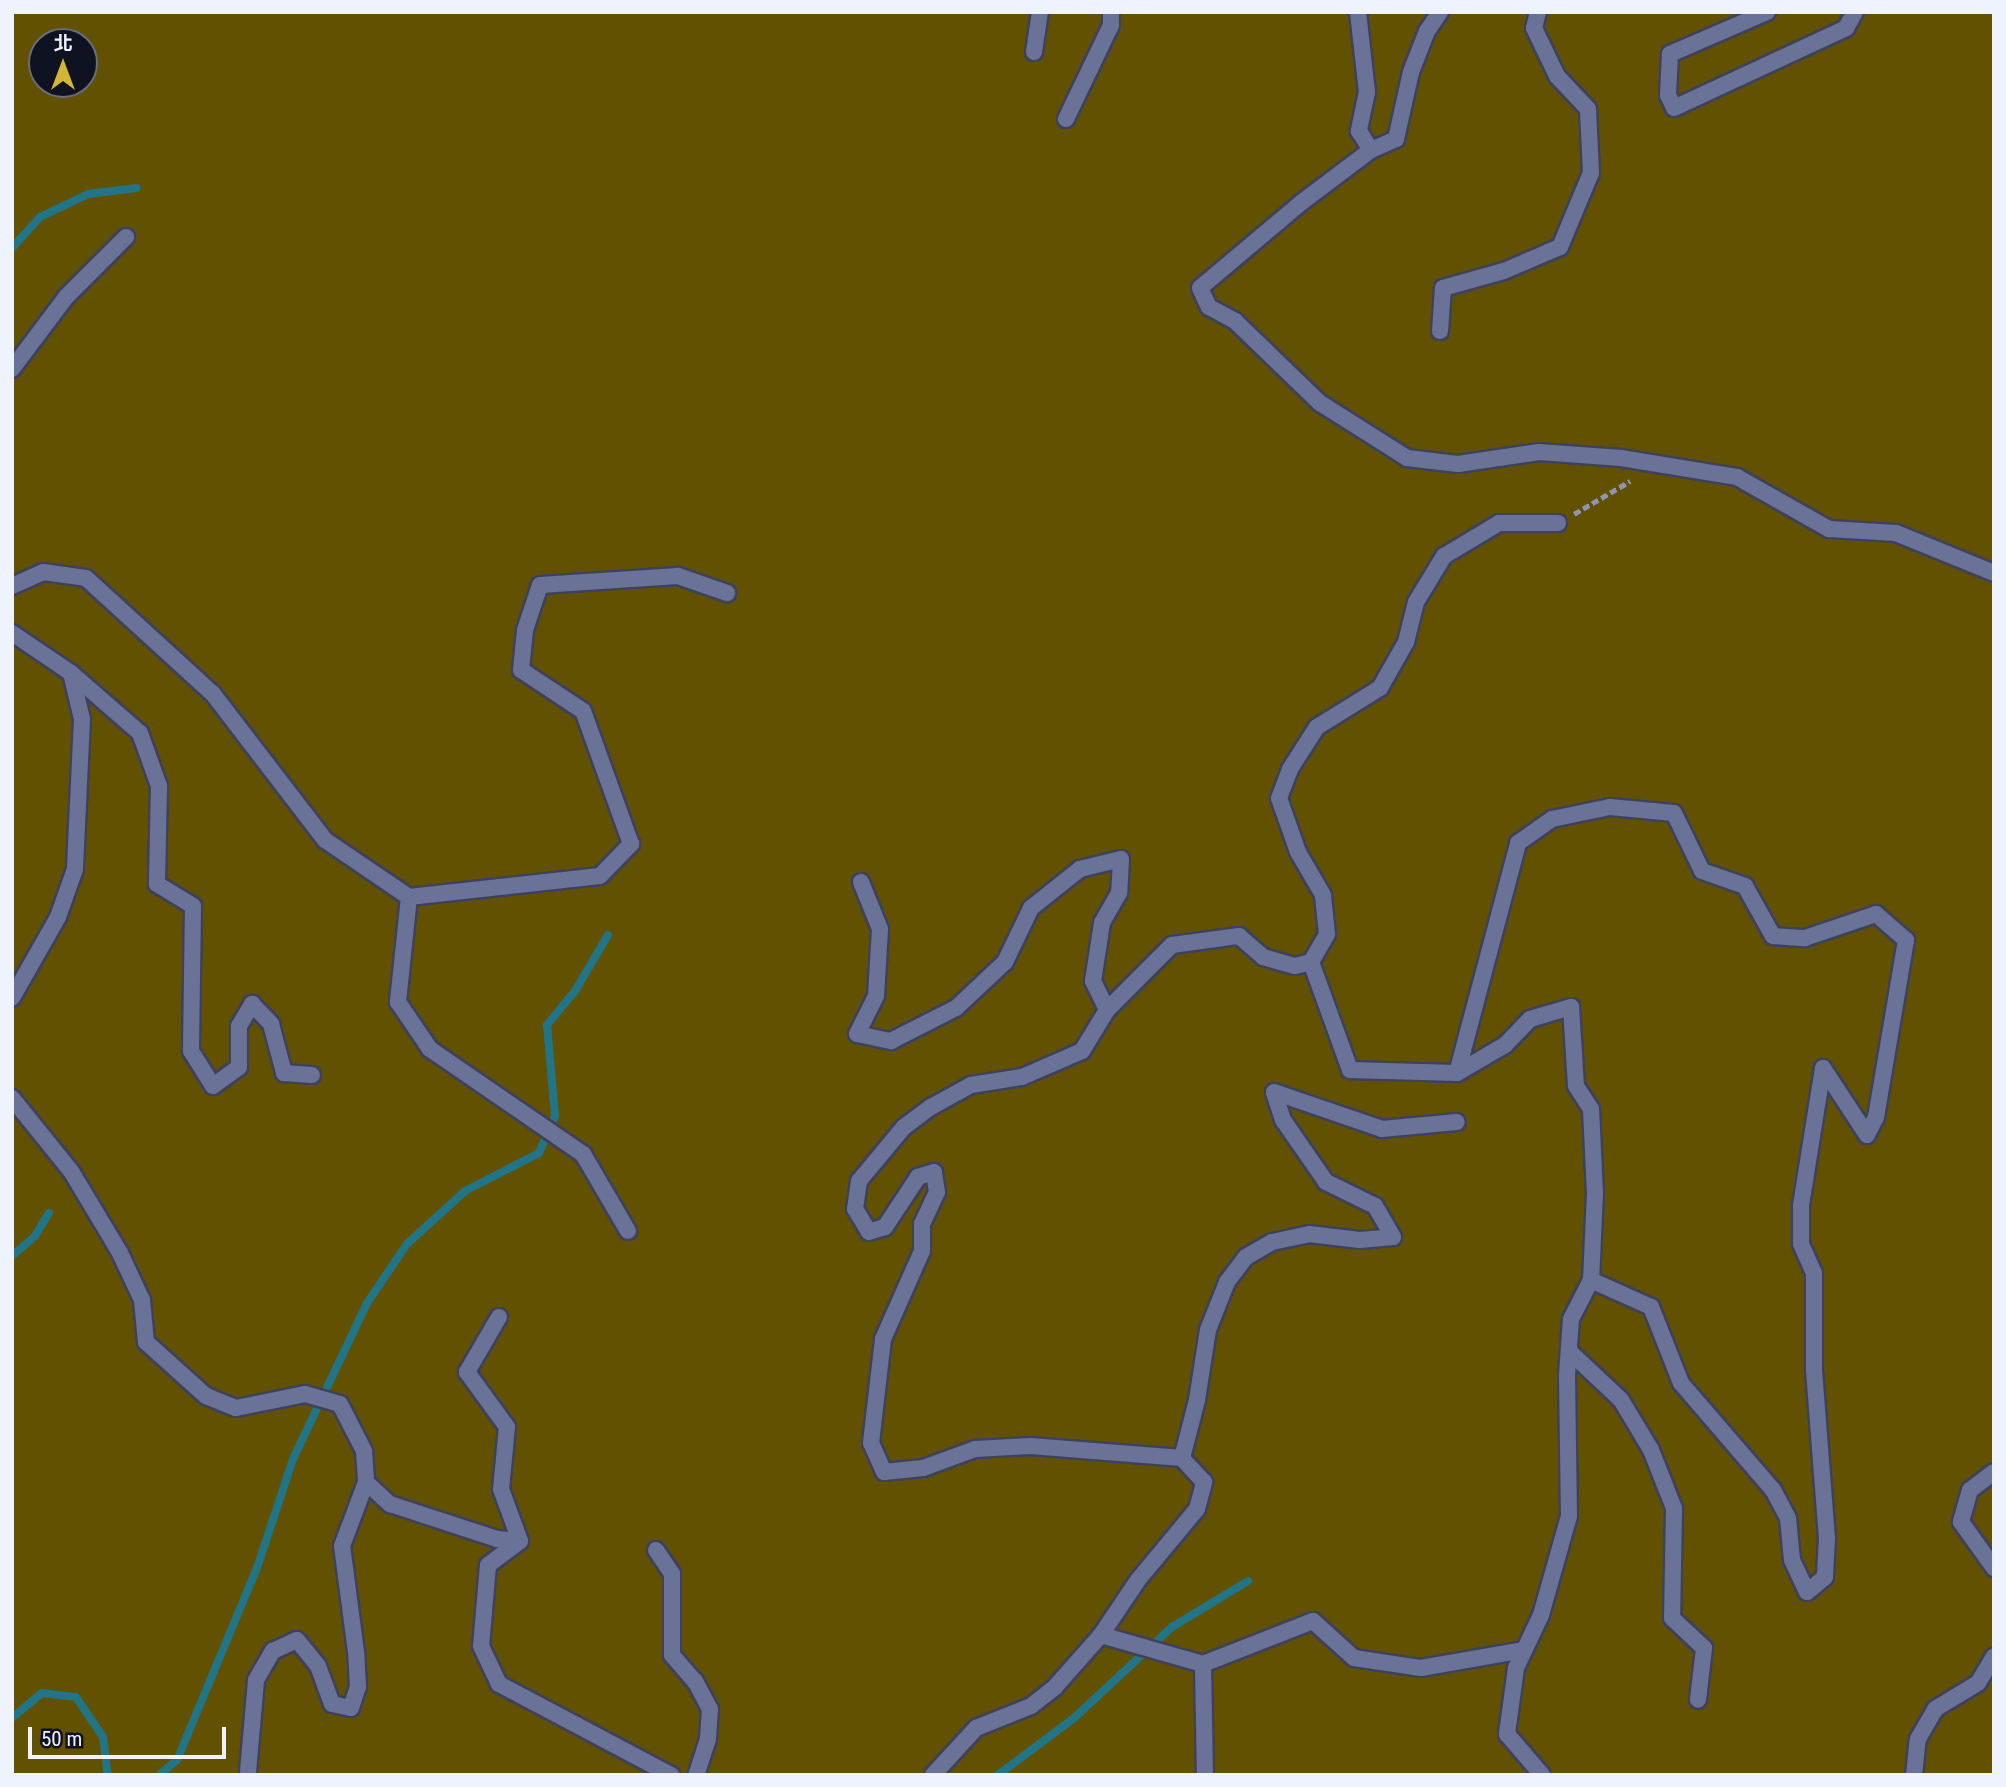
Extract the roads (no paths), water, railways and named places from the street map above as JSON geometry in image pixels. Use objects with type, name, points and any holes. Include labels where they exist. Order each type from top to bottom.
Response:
[{"type":"lane","points":[[1034,52],[1040,12]]},
{"type":"lane","points":[[1066,119],[1111,25],[1111,12]]},
{"type":"lane","points":[[1358,12],[1367,92],[1359,131],[1371,150]]},
{"type":"lane","points":[[1440,12],[1427,31],[1411,72],[1396,139],[1371,150],[1200,288],[1209,307],[1235,321],[1320,403],[1407,458],[1458,464],[1539,452],[1737,477],[1829,529],[1896,533],[1994,573]]},
{"type":"lane","points":[[1440,331],[1443,288],[1504,271],[1560,247],[1591,173],[1588,109],[1557,76],[1534,28],[1538,12]]},
{"type":"lane","points":[[1768,12],[1670,54],[1668,95],[1674,108],[1846,28],[1855,12]]},
{"type":"lane","points":[[12,369],[66,297],[126,237]]},
{"type":"lane","points":[[936,1774],[976,1728],[1031,1706],[1055,1687],[1101,1635],[1138,1580],[1197,1509],[1204,1482],[1182,1458],[1030,1446],[975,1449],[923,1468],[884,1472],[871,1443],[883,1339],[922,1251],[922,1224],[937,1192],[934,1172],[918,1177],[885,1227],[869,1232],[855,1209],[859,1181],[904,1127],[931,1107],[971,1085],[1022,1077],[1082,1051],[1107,1010],[1172,945],[1239,936],[1263,957],[1295,966],[1311,962],[1326,934],[1323,895],[1298,852],[1279,798],[1290,769],[1317,727],[1380,688],[1406,642],[1416,602],[1444,556],[1499,523],[1558,523]]},
{"type":"lane","points":[[12,586],[43,572],[86,578],[213,694],[325,840],[409,897],[600,876],[631,844],[583,711],[521,670],[525,630],[540,585],[678,576],[727,593]]},
{"type":"lane","points":[[12,633],[71,673],[140,733],[159,786],[157,884],[194,906],[191,1051],[213,1086],[239,1066],[239,1026],[252,1004],[271,1024],[284,1073],[312,1075]]},
{"type":"lane","points":[[12,998],[58,917],[75,869],[82,719],[71,673]]},
{"type":"lane","points":[[1457,1073],[1518,843],[1552,819],[1610,807],[1674,813],[1702,871],[1745,886],[1773,936],[1805,938],[1876,914],[1906,940],[1876,1117],[1867,1135],[1823,1068],[1801,1206],[1801,1244],[1814,1273],[1814,1370],[1827,1538],[1825,1577],[1807,1592],[1792,1560],[1788,1518],[1773,1490],[1681,1383],[1651,1307],[1591,1280]]},
{"type":"lane","points":[[861,883],[880,929],[876,996],[856,1034],[891,1041],[956,1008],[1005,962],[1031,908],[1080,869],[1121,859],[1119,893],[1102,923],[1093,981],[1107,1010]]},
{"type":"lane","points":[[409,897],[398,1002],[430,1049],[583,1154],[628,1231]]},
{"type":"lane","points":[[1311,962],[1350,1070],[1457,1073],[1505,1045],[1530,1019],[1571,1007],[1576,1086],[1591,1109],[1595,1193],[1591,1280],[1571,1319],[1569,1516],[1541,1615],[1516,1668],[1507,1734],[1542,1775]]},
{"type":"lane","points":[[1182,1458],[1197,1401],[1208,1330],[1227,1282],[1246,1257],[1272,1242],[1309,1234],[1360,1240],[1393,1237],[1376,1206],[1326,1182],[1283,1120],[1274,1092],[1382,1129],[1457,1122]]},
{"type":"lane","points":[[12,1098],[71,1171],[120,1253],[142,1300],[146,1342],[206,1396],[236,1408],[305,1394],[340,1404],[365,1451],[366,1482],[342,1546],[358,1687],[351,1708],[332,1704],[318,1666],[297,1640],[273,1650],[256,1680],[248,1772]]},
{"type":"lane","points":[[499,1317],[467,1372],[507,1427],[501,1489],[520,1541]]},
{"type":"lane","points":[[1569,1351],[1621,1400],[1651,1450],[1674,1508],[1672,1618],[1704,1648],[1698,1700]]},
{"type":"lane","points":[[1994,1472],[1970,1490],[1961,1522],[1994,1568]]},
{"type":"lane","points":[[366,1482],[390,1504],[496,1539],[520,1541]]},
{"type":"lane","points":[[520,1541],[488,1565],[481,1646],[499,1684],[671,1775]]},
{"type":"lane","points":[[656,1550],[671,1574],[671,1655],[695,1681],[710,1709],[708,1739],[696,1775]]},
{"type":"lane","points":[[1101,1635],[1203,1664],[1313,1621],[1354,1657],[1421,1668],[1524,1650]]},
{"type":"lane","points":[[1914,1775],[1918,1739],[1935,1709],[1978,1683],[1994,1656]]},
{"type":"lane","points":[[1203,1664],[1205,1775]]},
{"type":"waterway","points":[[12,248],[40,217],[88,194],[137,188]]},
{"type":"waterway","points":[[159,1775],[177,1760],[257,1568],[293,1459],[367,1303],[407,1244],[465,1191],[539,1153],[555,1116],[547,1025],[575,991],[608,935]]},
{"type":"waterway","points":[[12,1256],[35,1236],[49,1213]]},
{"type":"waterway","points":[[998,1775],[1074,1718],[1172,1627],[1248,1581]]},
{"type":"waterway","points":[[12,1718],[42,1693],[76,1697],[103,1737],[108,1775]]}]
